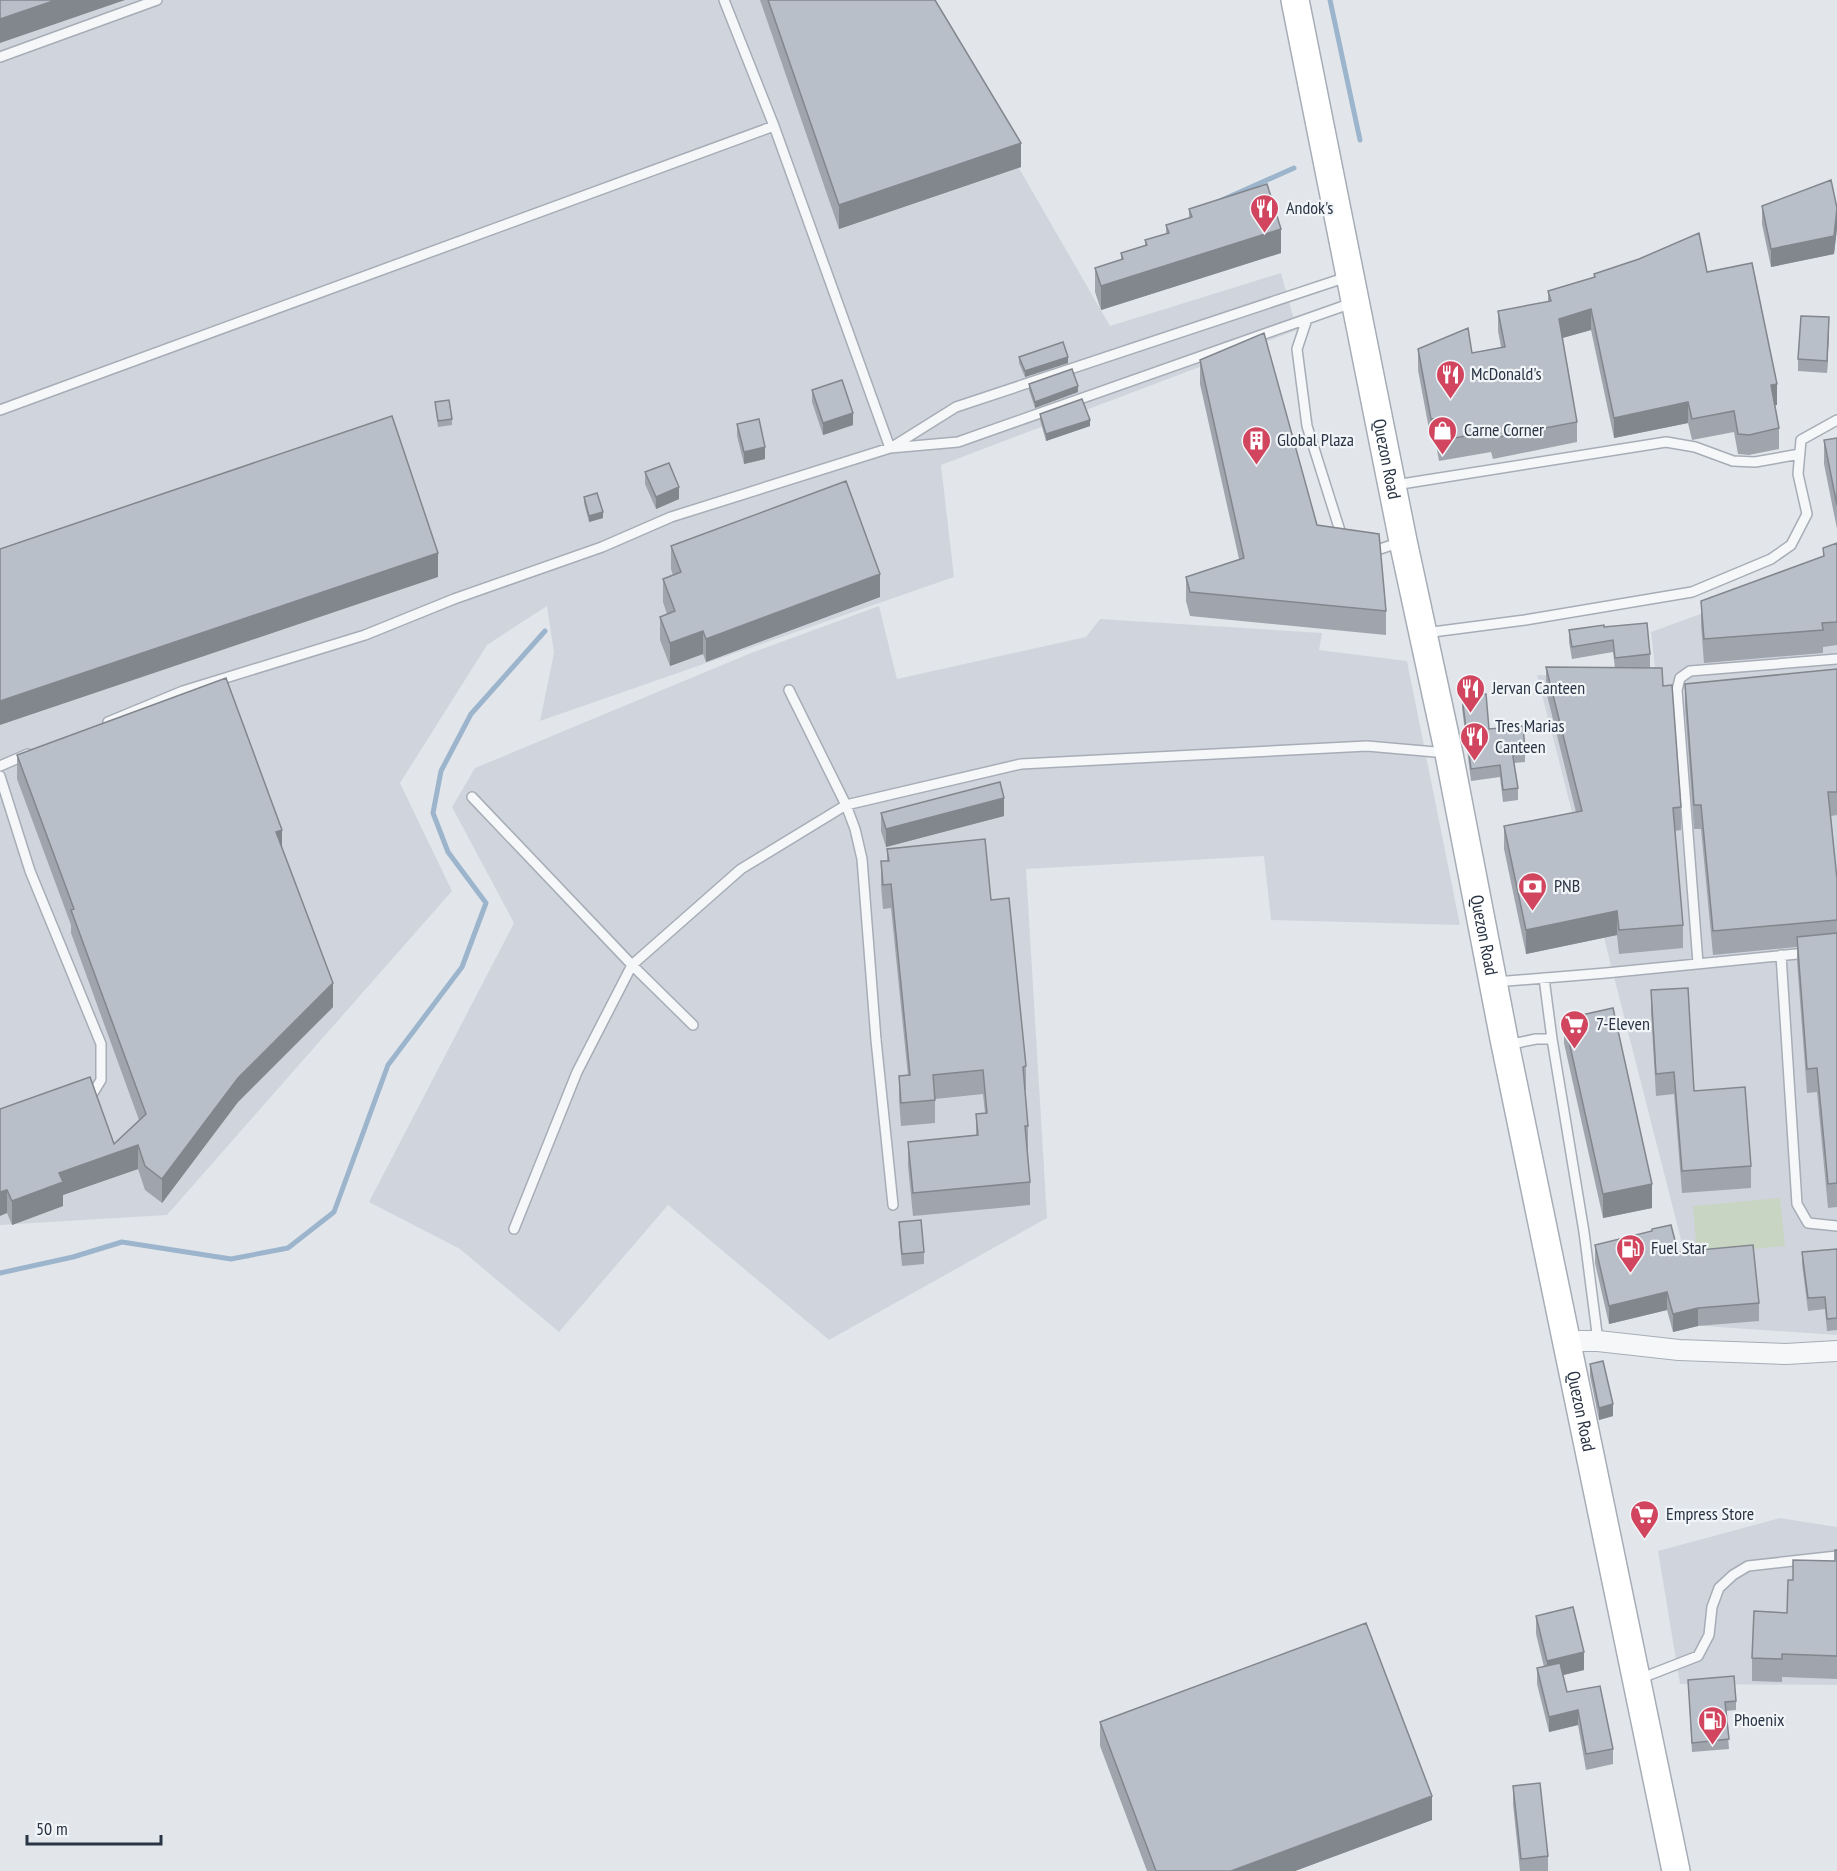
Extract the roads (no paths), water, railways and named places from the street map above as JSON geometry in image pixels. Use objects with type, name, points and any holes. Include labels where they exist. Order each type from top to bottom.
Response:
[{"type":"main road","name":"Quezon Road","points":[[1295,0],[1403,541],[1449,754],[1505,1045],[1676,1871]]},
{"type":"street","points":[[1567,1341],[1598,1341],[1679,1350],[1786,1354],[1837,1351]]},
{"type":"lane","points":[[0,57],[157,0]]},
{"type":"lane","points":[[724,0],[774,126],[890,448]]},
{"type":"lane","points":[[0,410],[774,126]]},
{"type":"lane","points":[[890,448],[956,407],[1354,289]]},
{"type":"lane","points":[[94,727],[183,692],[365,634],[454,599],[602,547],[671,516],[890,448],[958,442],[1307,319],[1354,289]]},
{"type":"lane","points":[[1307,319],[1297,349],[1307,426],[1341,534],[1356,545],[1377,550],[1403,541]]},
{"type":"lane","points":[[1424,633],[1525,620],[1692,592],[1771,560],[1791,545],[1807,514],[1798,474],[1801,440],[1837,420]]},
{"type":"lane","points":[[1393,485],[1666,442],[1695,447],[1733,461],[1755,462],[1800,454]]},
{"type":"lane","points":[[1698,963],[1677,690],[1680,678],[1690,671],[1837,659]]},
{"type":"lane","points":[[789,690],[846,805],[855,829],[862,859],[876,1040],[893,1205]]},
{"type":"lane","points":[[514,1229],[577,1072],[632,965],[741,869],[846,805],[1021,764],[1367,746],[1449,754]]},
{"type":"lane","points":[[0,766],[39,750]]},
{"type":"lane","points":[[0,776],[30,871],[101,1044],[101,1080],[93,1093],[72,1101]]},
{"type":"lane","points":[[472,797],[632,965],[693,1025]]},
{"type":"lane","points":[[1493,982],[1815,952]]},
{"type":"lane","points":[[1781,955],[1797,1204],[1808,1223],[1837,1226]]},
{"type":"lane","points":[[1544,978],[1584,1232],[1598,1341]]},
{"type":"lane","points":[[1505,1045],[1536,1039],[1552,1039]]},
{"type":"lane","points":[[1636,1680],[1698,1656],[1708,1635],[1712,1607],[1719,1588],[1733,1575],[1748,1566],[1837,1556]]},
{"type":"waterway","points":[[1330,0],[1360,140]]},
{"type":"waterway","points":[[1222,200],[1294,168]]},
{"type":"waterway","points":[[0,1273],[73,1257],[122,1242],[231,1259],[288,1248],[334,1212],[388,1065],[462,967],[486,903],[448,852],[433,813],[441,771],[471,714],[545,631]]},
{"type":"place","name":"Andok's","points":[[1265,234]]},
{"type":"place","name":"McDonald's","points":[[1450,400]]},
{"type":"place","name":"Carne Corner","points":[[1443,456]]},
{"type":"place","name":"Global Plaza","points":[[1256,466]]},
{"type":"place","name":"Jervan Canteen","points":[[1471,714]]},
{"type":"place","name":"Tres Marias Canteen","points":[[1474,762]]},
{"type":"place","name":"PNB","points":[[1533,912]]},
{"type":"place","name":"7-Eleven","points":[[1575,1050]]},
{"type":"place","name":"Fuel Star","points":[[1630,1274]]},
{"type":"place","name":"Empress Store","points":[[1645,1540]]},
{"type":"place","name":"Phoenix","points":[[1713,1746]]}]
